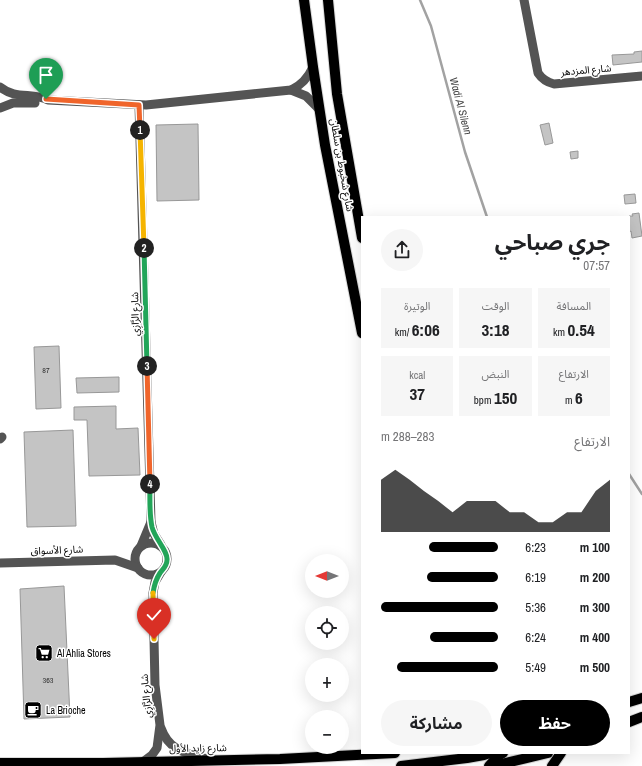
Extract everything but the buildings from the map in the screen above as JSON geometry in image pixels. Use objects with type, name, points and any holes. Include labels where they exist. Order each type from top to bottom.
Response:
[{"type":"main road","name":"شارع شخبوط بن سلطان","points":[[304,0],[319,109],[361,328]]},
{"type":"main road","name":"شارع شخبوط بن سلطان","points":[[328,0],[337,94],[361,232]]},
{"type":"main road","points":[[630,722],[642,717]]},
{"type":"main road","name":"شارع زايد الأول","points":[[0,763],[103,763],[280,759],[376,754]]},
{"type":"main road","points":[[401,766],[495,757],[514,760],[543,754]]},
{"type":"main road","points":[[552,766],[560,754]]},
{"type":"main road","points":[[489,766],[495,757]]},
{"type":"street","name":"شارع المزدهر","points":[[524,0],[538,73],[548,82],[554,84],[642,76]]},
{"type":"street","points":[[0,87],[12,94],[48,100],[139,105],[291,90],[302,84],[313,67]]},
{"type":"street","points":[[291,90],[306,96],[319,109]]},
{"type":"street","points":[[0,108],[12,103],[44,103],[48,100]]},
{"type":"street","name":"شارع الرَّازِي","points":[[139,105],[151,522],[154,534],[161,545]]},
{"type":"street","name":"شارع الرَّازِي","points":[[140,548],[151,522]]},
{"type":"street","points":[[149,543],[161,545],[166,551],[168,559],[166,566],[160,572],[152,575],[141,570],[135,559],[140,548],[149,543]]},
{"type":"street","name":"شارع الأسواق","points":[[115,560],[140,548]]},
{"type":"street","name":"شارع الأسواق","points":[[0,562],[115,560],[141,570]]},
{"type":"street","name":"شارع الرَّازِي","points":[[141,570],[153,593]]},
{"type":"street","name":"شارع الرَّازِي","points":[[144,761],[155,752],[157,748],[160,725],[155,685],[153,593],[155,582],[160,572]]},
{"type":"street","name":"شارع الرَّازِي","points":[[160,725],[166,740],[171,745],[188,753],[212,760]]},
{"type":"waterway","name":"Wadi Al Silenn","points":[[420,0],[431,26],[465,152],[487,216]]},
{"type":"waterway","name":"Wadi Al Silenn","points":[[630,476],[642,494]]},
{"type":"place","name":"Al Ahlia Stores","points":[[44,653]]},
{"type":"place","name":"La Brioche","points":[[33,710]]},
{"type":"route","points":[[46,99],[139,105],[151,522],[154,534],[166,551],[168,559],[166,566],[160,572],[155,582],[153,593],[154,639]]}]
